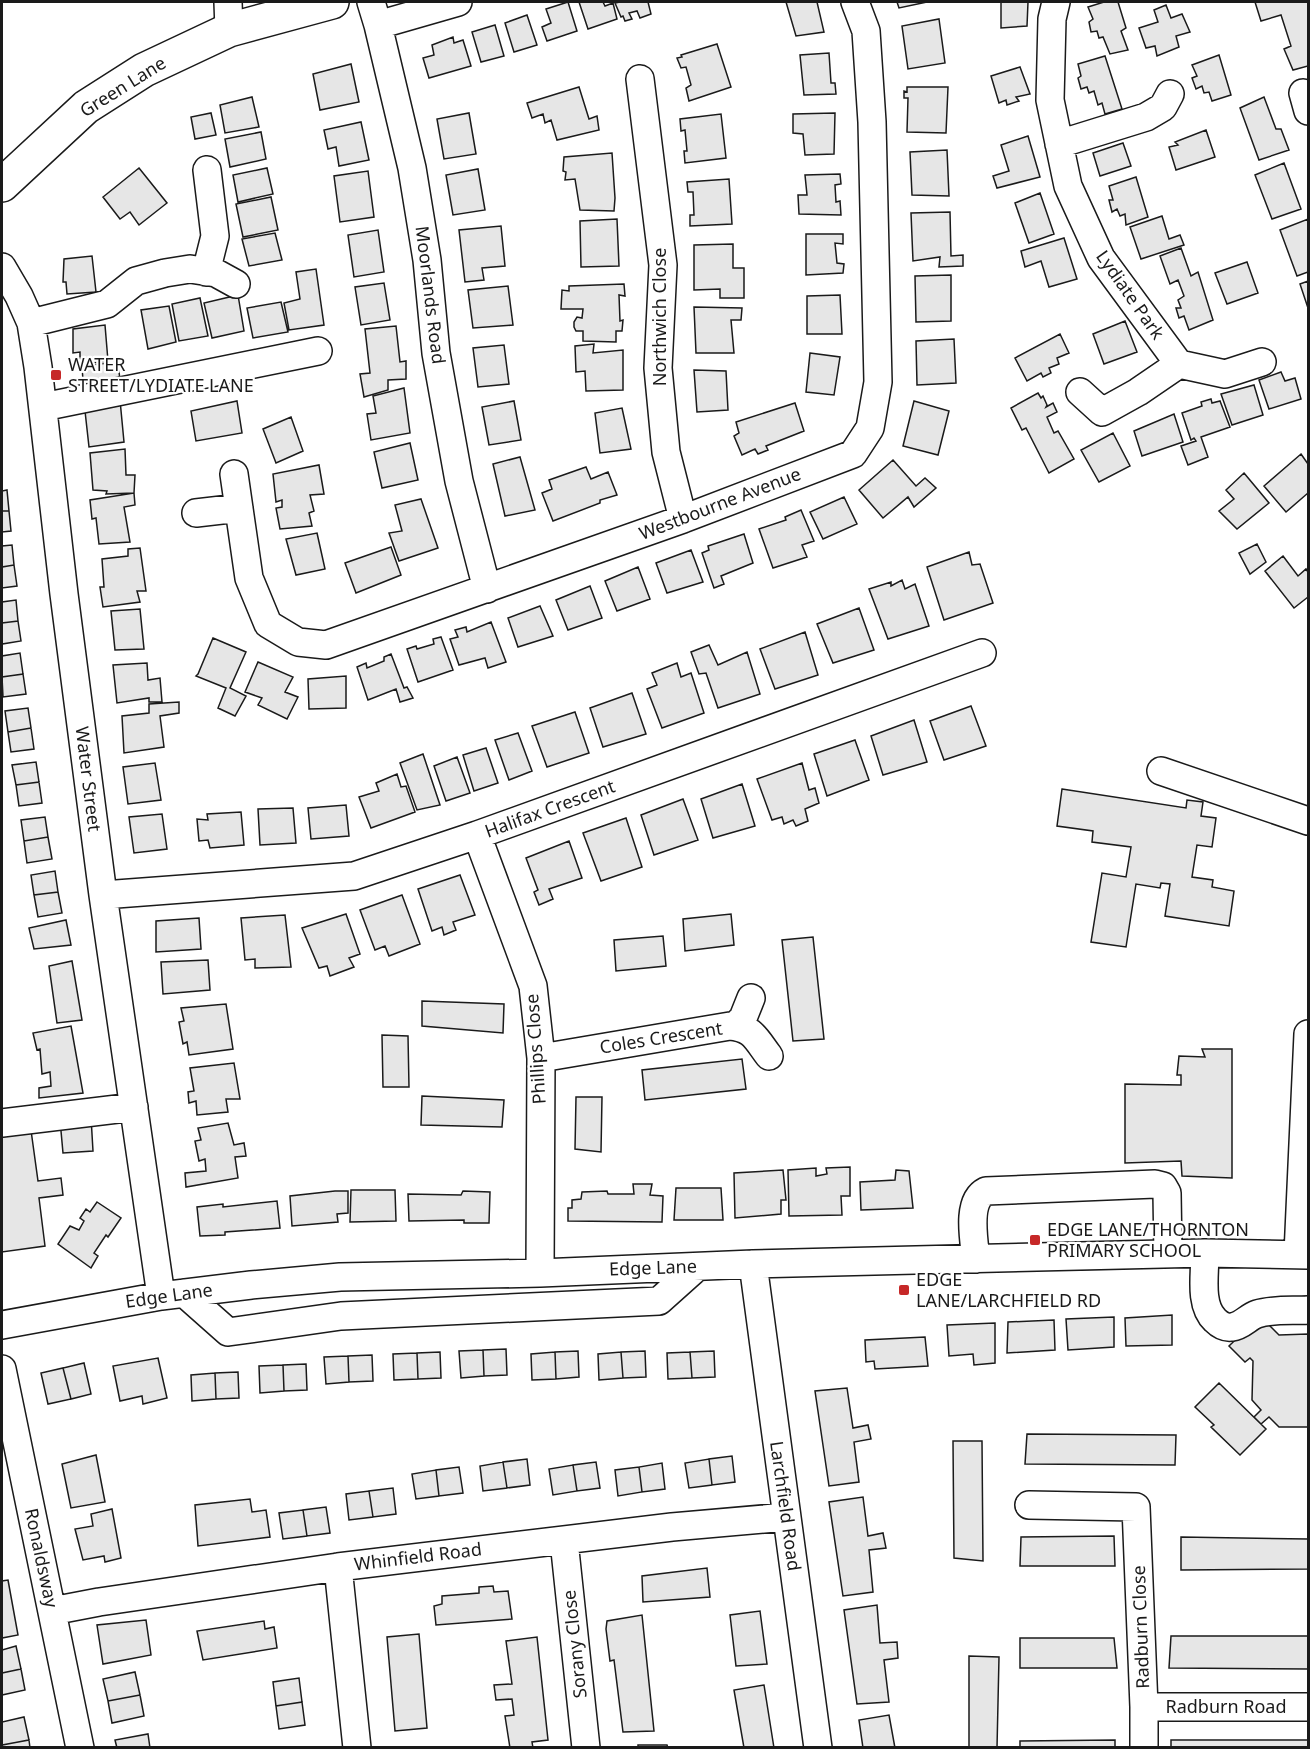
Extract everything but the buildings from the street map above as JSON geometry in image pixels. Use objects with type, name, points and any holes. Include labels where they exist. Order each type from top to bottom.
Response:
[{"type":"main road","name":"Green Lane","points":[[2,185],[86,107],[228,16],[332,2]]},
{"type":"street","points":[[374,13],[458,2]]},
{"type":"street","name":"Westbourne Avenue","points":[[234,474],[249,578],[268,624],[298,642],[326,645],[683,519],[853,454],[870,428],[878,382],[872,122],[866,31],[855,2]]},
{"type":"street","name":"Lydiate Park","points":[[1056,2],[1052,19],[1050,100],[1068,186],[1101,258],[1179,364]]},
{"type":"street","name":"Moorlands Road","points":[[374,13],[412,168],[427,261],[436,353],[459,481],[487,589]]},
{"type":"street","name":"Northwich Close","points":[[640,79],[663,265],[658,368],[666,452],[683,519]]},
{"type":"street","points":[[1059,144],[1146,117],[1163,107],[1170,94]]},
{"type":"street","points":[[206,272],[215,236],[207,170]]},
{"type":"street","name":"Water Street","points":[[2,267],[31,323],[103,895],[134,1107],[173,1295]]},
{"type":"street","points":[[31,323],[106,304],[136,281],[165,273],[190,269],[216,273],[236,284]]},
{"type":"street","points":[[43,407],[318,351]]},
{"type":"street","points":[[1080,392],[1102,412],[1138,392],[1179,364],[1225,374],[1262,362]]},
{"type":"street","points":[[196,513],[239,508]]},
{"type":"street","name":"Halifax Crescent","points":[[103,895],[354,876],[477,835],[982,653]]},
{"type":"street","points":[[1161,771],[1308,821]]},
{"type":"street","name":"Phillips Close","points":[[477,835],[532,986],[541,1058],[540,1273]]},
{"type":"street","points":[[735,1026],[743,1018],[751,998]]},
{"type":"street","name":"Coles Crescent","points":[[541,1058],[735,1026],[749,1030],[769,1056]]},
{"type":"street","points":[[1303,1255],[1308,1034]]},
{"type":"street","points":[[2,1123],[134,1107]]},
{"type":"street","points":[[976,1259],[973,1206],[978,1196],[986,1191],[1155,1184],[1163,1186],[1167,1193],[1168,1254]]},
{"type":"street","points":[[1205,1253],[1205,1304],[1210,1315],[1220,1324],[1230,1328],[1255,1315],[1308,1310]]},
{"type":"street","name":"Edge Lane","points":[[2,1325],[173,1295],[340,1277],[1205,1253],[1303,1255]]},
{"type":"street","name":"Larchfield Road","points":[[753,1264],[818,1748]]},
{"type":"street","points":[[173,1295],[228,1332],[341,1316],[659,1301],[698,1267]]},
{"type":"street","name":"Ronaldsway","points":[[2,1369],[80,1748]]},
{"type":"street","name":"Radburn Close","points":[[1029,1505],[1136,1507],[1144,1748]]},
{"type":"street","name":"Whinfield Road","points":[[52,1611],[338,1567],[672,1527],[786,1517]]},
{"type":"street","name":"Sorany Close","points":[[564,1541],[586,1748]]},
{"type":"street","points":[[338,1567],[357,1748]]},
{"type":"street","name":"Radburn Road","points":[[1144,1707],[1308,1707]]},
{"type":"place","name":"WATER STREET/LYDIATE LANE","points":[[56,375]]},
{"type":"place","name":"EDGE LANE/THORNTON PRIMARY SCHOOL","points":[[1035,1240]]},
{"type":"place","name":"EDGE LANE/LARCHFIELD RD","points":[[904,1290]]}]
